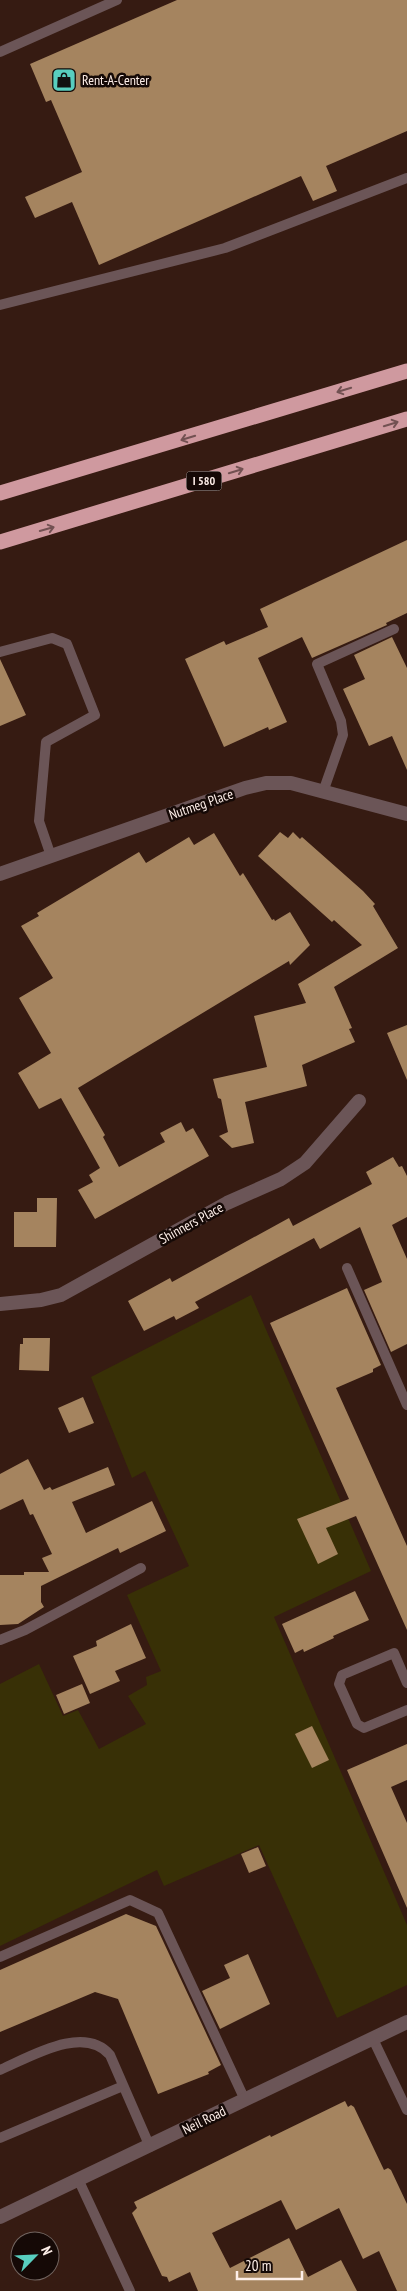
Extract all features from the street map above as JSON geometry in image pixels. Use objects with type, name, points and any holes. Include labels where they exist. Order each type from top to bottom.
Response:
[{"type":"highway","points":[[0,494],[407,371]]},
{"type":"highway","name":"I 580","points":[[0,542],[407,419]]},
{"type":"street","name":"Nutmeg Place","points":[[0,874],[266,783],[291,783],[407,814]]},
{"type":"street","name":"Shinners Place","points":[[0,1304],[41,1300],[61,1295],[226,1203],[281,1180],[305,1162],[359,1101]]},
{"type":"street","name":"Neil Road","points":[[0,2217],[150,2147],[407,2022]]},
{"type":"lane","points":[[0,52],[117,0]]},
{"type":"lane","points":[[0,305],[225,248],[407,178]]},
{"type":"lane","points":[[322,792],[342,735],[341,721],[317,664],[394,629]]},
{"type":"lane","points":[[0,652],[52,638],[67,644],[95,715],[46,742],[39,821],[51,856]]},
{"type":"lane","points":[[347,1268],[407,1405]]},
{"type":"lane","points":[[0,1640],[25,1630],[141,1568]]},
{"type":"lane","points":[[407,1682],[394,1653],[342,1675],[340,1684],[357,1724],[364,1728],[407,1710]]},
{"type":"lane","points":[[0,1957],[130,1900],[146,1906],[158,1914],[246,2100]]},
{"type":"lane","points":[[373,2038],[407,2110]]},
{"type":"lane","points":[[0,2070],[58,2045],[90,2042],[103,2047],[110,2055],[150,2147]]},
{"type":"lane","points":[[0,2138],[123,2086]]},
{"type":"lane","points":[[79,2181],[130,2291]]},
{"type":"shaded area","points":[[251,1295],[371,1571],[274,1617],[407,1925],[407,1985],[337,2018],[259,1845],[164,1886],[157,1870],[0,1946],[0,1684],[39,1664],[63,1716],[78,1710],[99,1749],[146,1724],[128,1696],[147,1685],[146,1677],[161,1671],[127,1595],[189,1566],[145,1471],[132,1478],[91,1377]]},
{"type":"building","points":[[177,0],[407,0],[407,131],[326,166],[337,191],[313,201],[301,176],[99,265],[72,202],[35,218],[25,197],[82,172],[51,100],[46,102],[30,64]]},
{"type":"building","points":[[407,540],[407,613],[386,623],[387,625],[312,658],[302,637],[258,658],[287,722],[269,730],[268,727],[224,747],[185,659],[224,641],[226,645],[268,627],[260,609]]},
{"type":"building","points":[[392,637],[407,668],[407,770],[392,736],[369,746],[343,689],[365,679],[354,655]]},
{"type":"building","points":[[0,659],[26,715],[0,726]]},
{"type":"building","points":[[280,832],[288,838],[293,832],[300,839],[302,837],[363,891],[375,904],[373,906],[398,948],[334,987],[352,1028],[349,1029],[355,1042],[302,1065],[307,1086],[245,1102],[254,1143],[232,1148],[219,1136],[228,1132],[221,1099],[218,1098],[213,1079],[267,1067],[254,1016],[306,1003],[298,984],[362,945],[334,920],[332,922],[258,856]]},
{"type":"building","points":[[214,833],[240,876],[243,873],[272,920],[274,919],[275,921],[290,912],[310,945],[290,965],[289,961],[78,1088],[105,1135],[103,1137],[119,1167],[165,1142],[160,1133],[181,1122],[186,1132],[193,1128],[209,1156],[95,1219],[78,1190],[93,1182],[89,1175],[100,1168],[61,1098],[39,1109],[18,1073],[51,1053],[19,998],[53,978],[21,926],[39,916],[37,913],[139,852],[146,863],[189,837],[194,845]]},
{"type":"building","points":[[407,1025],[407,1080],[387,1033]]},
{"type":"building","points":[[393,1157],[399,1167],[402,1166],[407,1176],[407,1217],[392,1225],[407,1259],[407,1344],[391,1352],[364,1290],[382,1282],[360,1227],[320,1249],[314,1238],[195,1302],[199,1308],[176,1320],[174,1316],[144,1331],[128,1301],[170,1278],[172,1282],[289,1218],[293,1226],[372,1184],[366,1172]]},
{"type":"building","points":[[37,1198],[57,1198],[56,1247],[14,1247],[14,1212],[37,1212]]},
{"type":"building","points":[[347,1288],[381,1365],[373,1369],[373,1372],[336,1388],[407,1546],[407,1630],[356,1516],[326,1528],[338,1554],[318,1564],[297,1519],[349,1499],[270,1323]]},
{"type":"building","points":[[23,1338],[50,1338],[49,1371],[19,1370],[20,1344],[23,1344]]},
{"type":"building","points":[[83,1397],[94,1423],[69,1433],[58,1408]]},
{"type":"building","points":[[28,1459],[44,1490],[50,1487],[52,1490],[108,1467],[115,1485],[72,1502],[86,1533],[152,1501],[166,1531],[120,1553],[118,1548],[41,1586],[41,1602],[44,1607],[18,1624],[0,1625],[0,1575],[24,1575],[24,1572],[49,1572],[42,1558],[52,1554],[33,1514],[30,1515],[23,1499],[0,1510],[0,1474]]},
{"type":"building","points":[[355,1591],[369,1620],[333,1636],[334,1638],[304,1652],[303,1649],[295,1653],[282,1624]]},
{"type":"building","points":[[131,1624],[146,1658],[115,1671],[120,1681],[90,1694],[73,1656],[97,1646],[96,1641]]},
{"type":"building","points":[[82,1684],[90,1703],[64,1714],[56,1695]]},
{"type":"building","points":[[312,1726],[329,1760],[312,1768],[295,1734]]},
{"type":"building","points":[[407,1744],[407,1780],[391,1787],[407,1823],[407,1908],[347,1770]]},
{"type":"building","points":[[258,1847],[266,1866],[249,1873],[241,1854]]},
{"type":"building","points":[[126,1914],[156,1926],[221,2065],[208,2072],[209,2074],[158,2094],[118,1999],[95,1992],[0,2032],[0,1970]]},
{"type":"building","points":[[248,1954],[270,2004],[220,2029],[202,1991],[230,1978],[224,1965]]},
{"type":"building","points":[[345,2101],[348,2107],[351,2105],[354,2107],[384,2170],[388,2168],[391,2170],[407,2204],[407,2291],[397,2291],[379,2251],[363,2259],[339,2208],[296,2230],[281,2200],[212,2233],[230,2268],[289,2238],[308,2277],[341,2260],[357,2291],[198,2291],[190,2272],[169,2282],[167,2277],[162,2276],[132,2213],[137,2208],[134,2202],[270,2135],[271,2137]]},
{"type":"place","name":"Rent-A-Center","points":[[64,80]]}]
